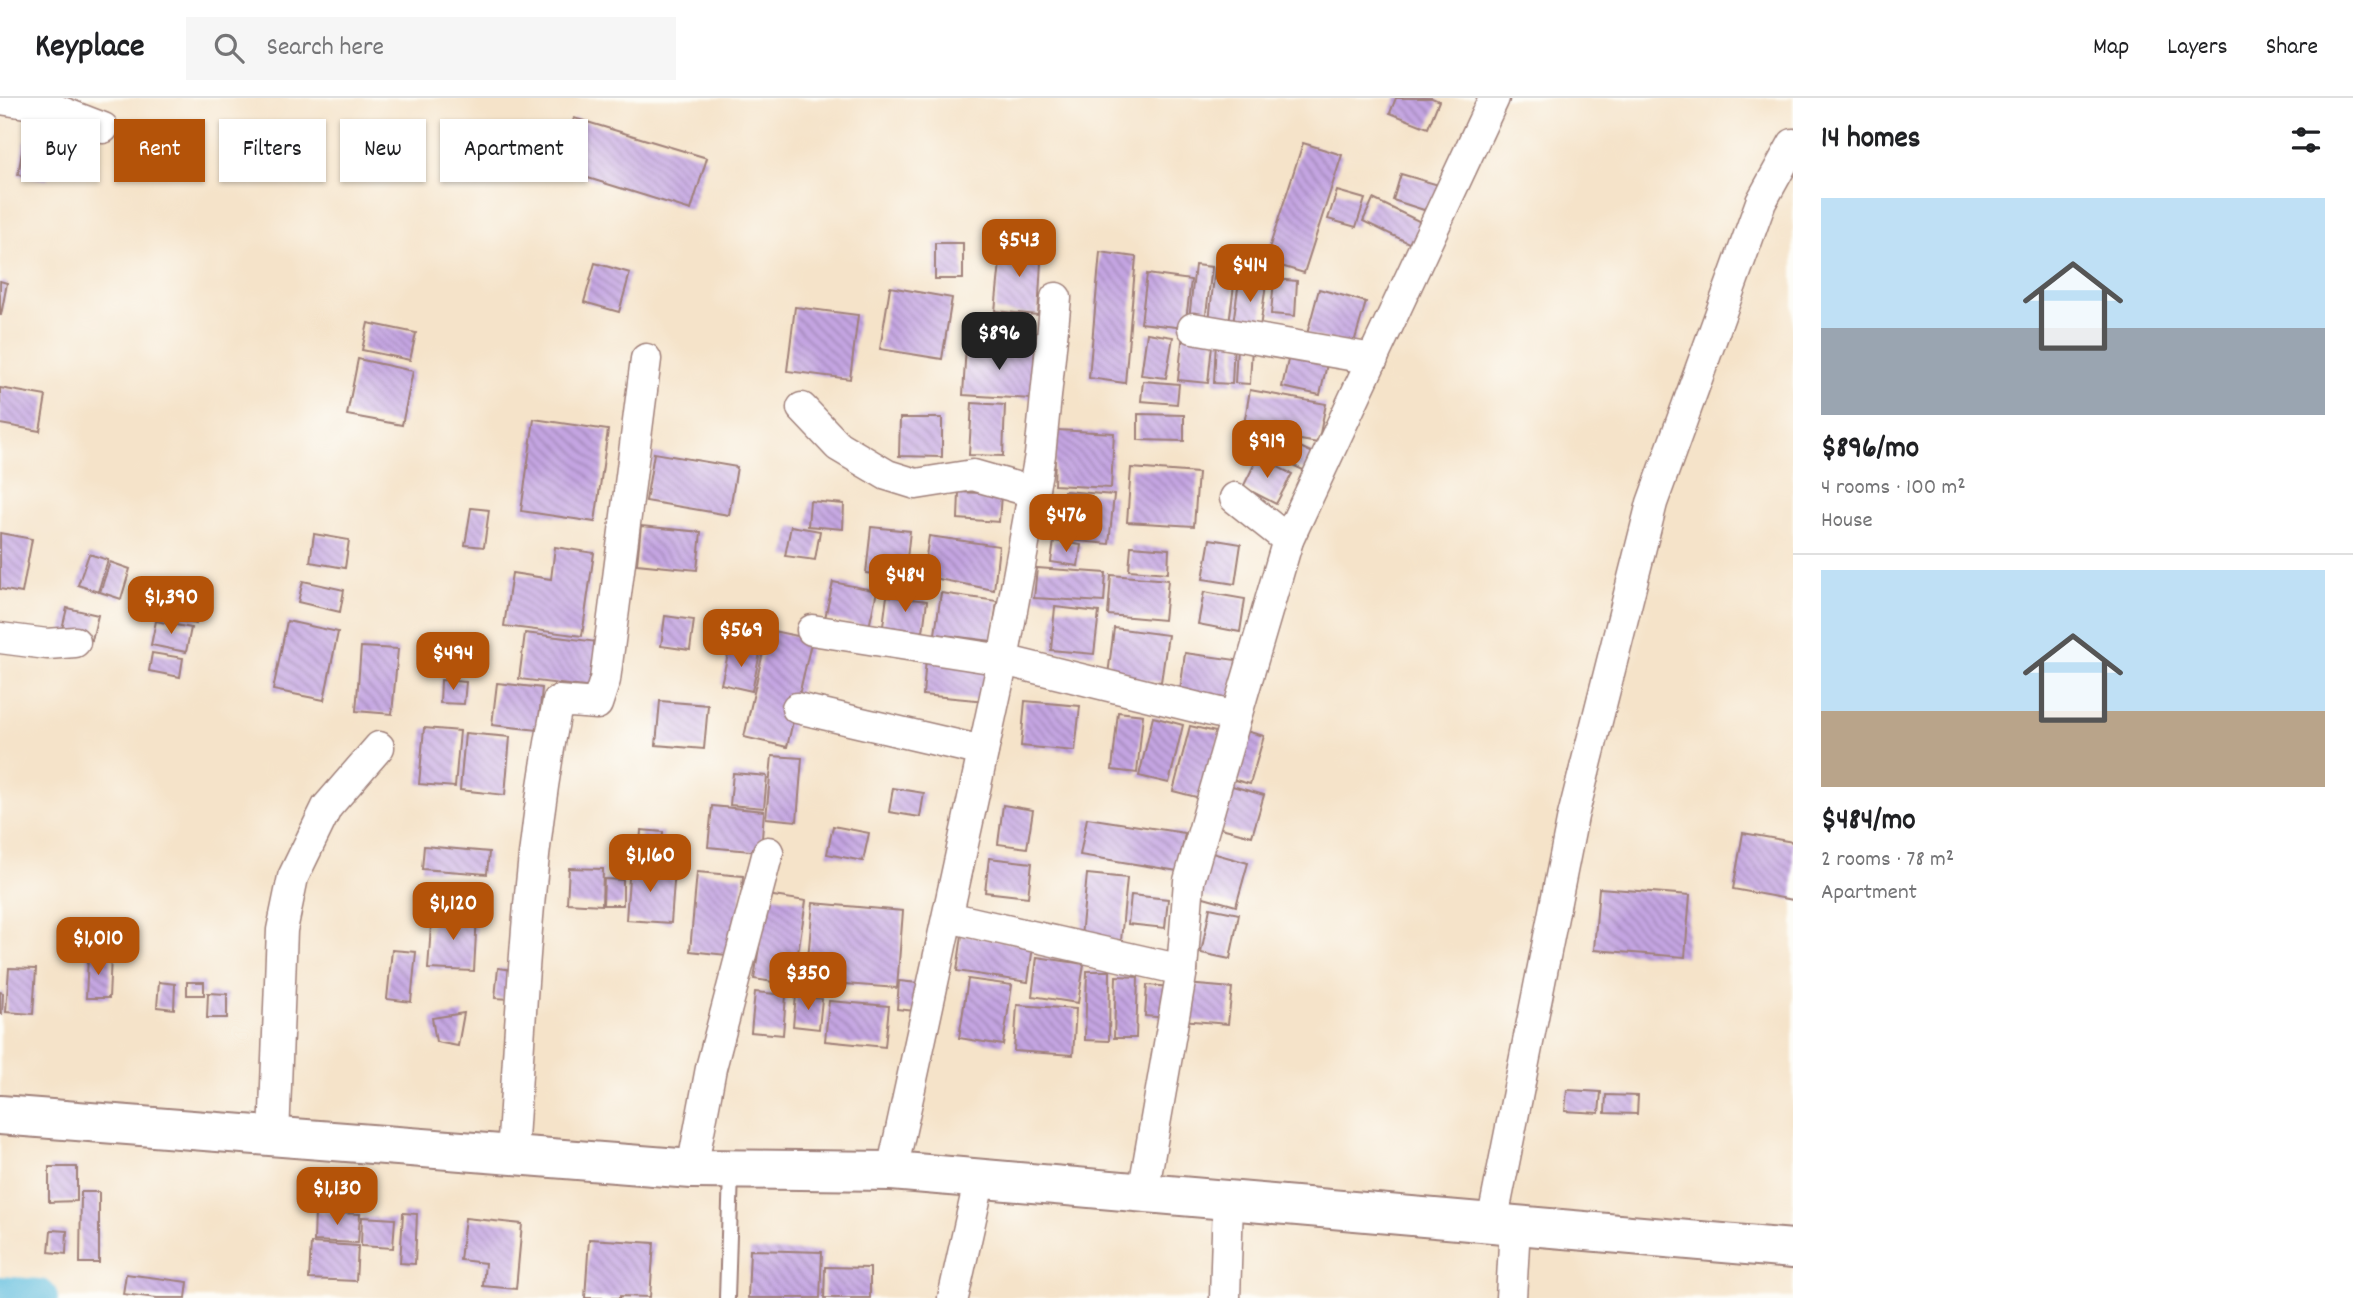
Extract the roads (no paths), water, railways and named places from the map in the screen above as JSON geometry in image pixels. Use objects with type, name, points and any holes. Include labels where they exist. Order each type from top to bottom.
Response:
[{"type":"street","points":[[1143,1193],[1182,970],[1189,881],[1288,540],[1494,98]]},
{"type":"street","points":[[0,99],[46,106],[103,128]]},
{"type":"street","points":[[1511,1298],[1504,1224],[1573,816],[1653,503],[1761,202],[1793,144]]},
{"type":"street","points":[[892,1171],[1003,660],[1040,455],[1056,298]]},
{"type":"street","points":[[1193,328],[1373,359]]},
{"type":"street","points":[[512,1155],[525,948],[546,758],[558,701],[597,704],[604,680],[646,359]]},
{"type":"street","points":[[802,408],[838,446],[887,475],[916,484],[972,475],[1033,492]]},
{"type":"street","points":[[1235,498],[1288,540]]},
{"type":"street","points":[[811,630],[1003,660],[1236,717]]},
{"type":"street","points":[[0,638],[47,644],[75,642]]},
{"type":"street","points":[[797,708],[983,751]]},
{"type":"street","points":[[274,1137],[282,930],[293,877],[327,807],[379,747]]},
{"type":"street","points":[[692,1169],[711,1068],[768,852]]},
{"type":"street","points":[[948,917],[1182,970]]},
{"type":"street","points":[[0,1115],[692,1169],[892,1171],[1793,1249]]},
{"type":"street","points":[[953,1298],[981,1178]]},
{"type":"street","points":[[1226,1298],[1228,1201]]},
{"type":"lane","points":[[727,1298],[731,1171]]},
{"type":"waterway","points":[[0,1295],[39,1298]]}]
